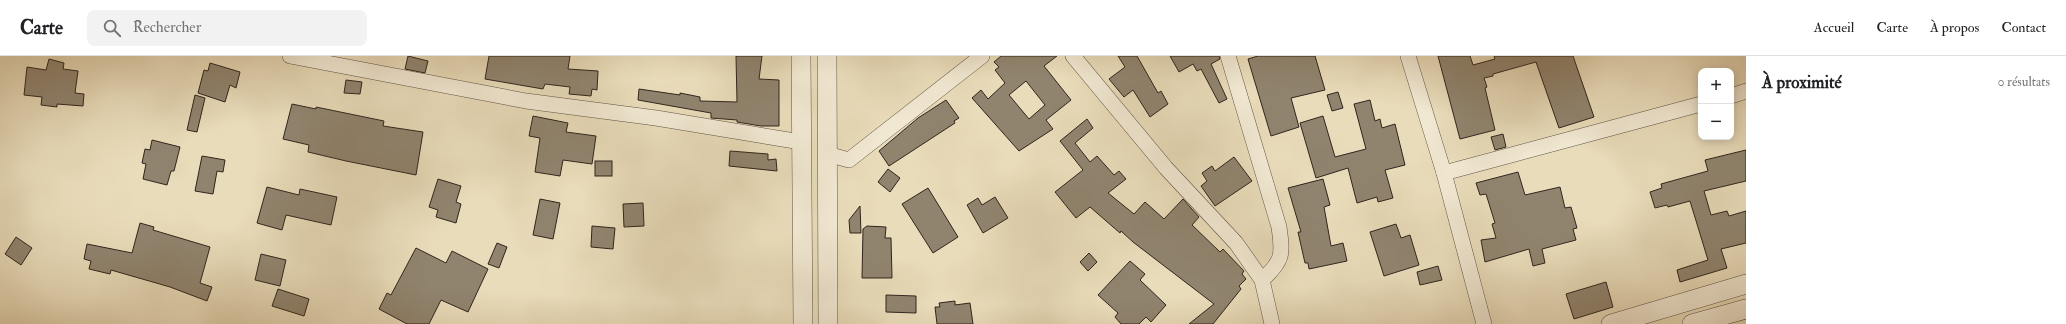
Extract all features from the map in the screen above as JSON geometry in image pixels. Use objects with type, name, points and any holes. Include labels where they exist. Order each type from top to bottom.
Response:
[{"type":"street","points":[[290,56],[526,101],[656,118],[801,142]]},
{"type":"street","points":[[801,56],[804,324]]},
{"type":"street","points":[[827,56],[828,324]]},
{"type":"street","points":[[827,154],[849,160],[982,56]]},
{"type":"street","points":[[1073,56],[1166,168],[1236,244],[1262,280],[1272,324]]},
{"type":"street","points":[[1228,56],[1279,227],[1282,250],[1277,264],[1262,280]]},
{"type":"street","points":[[1408,56],[1444,173],[1484,324]]},
{"type":"street","points":[[1734,95],[1746,91]]},
{"type":"street","points":[[1444,173],[1698,105]]},
{"type":"street","points":[[1611,324],[1746,284]]},
{"type":"street","points":[[1692,324],[1746,309]]},
{"type":"building","points":[[408,56],[428,61],[425,73],[405,69]]},
{"type":"building","points":[[489,56],[570,56],[568,69],[598,71],[597,90],[592,89],[591,96],[569,94],[570,87],[545,84],[543,89],[485,79]]},
{"type":"building","points":[[736,56],[762,56],[759,79],[779,80],[779,126],[761,126],[737,122],[737,120],[711,118],[711,113],[638,100],[639,89],[680,95],[680,93],[700,97],[700,101],[737,102]]},
{"type":"building","points":[[1001,56],[1057,56],[1044,66],[1071,100],[1046,120],[1053,129],[1019,151],[972,98],[981,90],[988,99],[1005,83],[995,70],[999,67],[994,62]],"holes":[[[1026,81],[1045,105],[1029,119],[1009,95]]]},
{"type":"building","points":[[1118,56],[1137,56],[1158,93],[1161,91],[1168,104],[1150,117],[1133,90],[1124,97],[1109,79],[1125,67]]},
{"type":"building","points":[[1170,56],[1219,56],[1220,59],[1211,64],[1227,99],[1219,103],[1201,69],[1197,71],[1193,64],[1179,72]]},
{"type":"building","points":[[1258,56],[1315,56],[1325,90],[1291,98],[1299,127],[1271,136],[1248,59]]},
{"type":"building","points":[[1438,56],[1470,56],[1473,65],[1495,59],[1494,56],[1573,56],[1594,117],[1559,128],[1536,62],[1484,78],[1495,130],[1460,139]]},
{"type":"building","points":[[49,59],[64,63],[63,69],[78,71],[75,93],[84,94],[83,106],[57,104],[57,107],[41,105],[42,97],[24,95],[27,67],[46,70]]},
{"type":"building","points":[[210,63],[240,72],[236,88],[230,85],[225,102],[198,93],[204,70],[208,71]]},
{"type":"building","points":[[346,80],[362,82],[360,94],[344,93]]},
{"type":"building","points":[[1338,92],[1343,108],[1332,111],[1327,95]]},
{"type":"building","points":[[195,95],[205,98],[197,132],[187,130]]},
{"type":"building","points":[[946,100],[959,118],[954,121],[955,123],[889,166],[879,151],[918,118]]},
{"type":"building","points":[[1370,100],[1375,121],[1380,119],[1382,128],[1395,124],[1405,165],[1385,170],[1393,198],[1378,202],[1377,197],[1357,203],[1348,168],[1316,178],[1300,123],[1323,116],[1335,157],[1366,149],[1354,104]]},
{"type":"building","points":[[292,104],[316,109],[316,107],[384,121],[383,126],[423,132],[416,175],[308,152],[309,145],[283,139]]},
{"type":"building","points":[[533,116],[568,123],[566,132],[596,136],[592,164],[563,160],[560,176],[535,172],[540,138],[529,136]]},
{"type":"building","points":[[1087,119],[1093,128],[1075,143],[1090,162],[1097,156],[1114,175],[1119,171],[1126,179],[1108,193],[1134,214],[1145,202],[1164,219],[1183,199],[1199,217],[1192,225],[1220,252],[1223,249],[1244,271],[1242,274],[1246,279],[1239,286],[1241,289],[1213,324],[1189,324],[1214,304],[1133,242],[1121,231],[1120,233],[1090,207],[1076,218],[1055,192],[1083,170],[1060,141]]},
{"type":"building","points":[[1503,134],[1506,147],[1495,150],[1491,137]]},
{"type":"building","points":[[152,140],[180,147],[174,171],[171,171],[167,185],[143,179],[146,164],[142,163],[145,149],[150,150]]},
{"type":"building","points":[[1746,150],[1746,181],[1704,191],[1711,215],[1727,211],[1729,216],[1746,211],[1746,243],[1721,249],[1727,268],[1680,282],[1677,270],[1708,260],[1690,201],[1668,207],[1667,205],[1655,208],[1650,192],[1662,188],[1661,184],[1708,171],[1705,160]]},
{"type":"building","points":[[730,151],[768,154],[768,160],[776,159],[777,171],[729,166]]},
{"type":"building","points":[[202,156],[225,160],[223,172],[217,171],[213,194],[195,191]]},
{"type":"building","points":[[1234,157],[1252,181],[1215,206],[1201,186],[1207,181],[1202,173],[1212,166],[1215,171]]},
{"type":"building","points":[[595,161],[612,161],[612,176],[595,176]]},
{"type":"building","points":[[888,169],[900,178],[890,192],[878,182]]},
{"type":"building","points":[[1518,172],[1525,195],[1560,187],[1565,208],[1571,207],[1577,228],[1573,229],[1576,240],[1542,249],[1545,263],[1533,266],[1529,249],[1485,262],[1481,240],[1496,238],[1492,224],[1495,223],[1486,194],[1480,195],[1476,183]]},
{"type":"building","points":[[438,179],[461,186],[456,202],[461,204],[456,223],[436,217],[438,210],[429,207]]},
{"type":"building","points":[[1323,179],[1330,205],[1324,207],[1331,246],[1343,243],[1347,261],[1309,269],[1308,263],[1305,263],[1298,232],[1301,232],[1288,188]]},
{"type":"building","points":[[267,187],[299,195],[300,189],[337,197],[331,225],[286,215],[282,230],[257,223]]},
{"type":"building","points":[[928,188],[958,237],[933,253],[902,204]]},
{"type":"building","points":[[995,197],[1008,218],[983,233],[967,205],[978,198],[982,205]]},
{"type":"building","points":[[540,199],[560,203],[553,239],[533,235]]},
{"type":"building","points":[[643,203],[644,226],[624,227],[623,204]]},
{"type":"building","points":[[860,206],[861,233],[850,233],[849,220]]},
{"type":"building","points":[[140,223],[154,227],[153,230],[210,247],[200,283],[212,287],[207,301],[170,287],[111,270],[110,274],[89,269],[91,261],[84,259],[87,244],[132,253]]},
{"type":"building","points":[[1396,224],[1401,238],[1410,235],[1419,265],[1384,276],[1370,232]]},
{"type":"building","points":[[592,226],[615,228],[613,249],[591,247]]},
{"type":"building","points":[[867,226],[886,227],[885,238],[891,238],[892,278],[862,278],[863,229]]},
{"type":"building","points":[[16,237],[32,248],[21,265],[5,254]]},
{"type":"building","points":[[497,243],[507,247],[499,268],[488,264]]},
{"type":"building","points":[[416,248],[446,263],[452,251],[488,269],[468,312],[441,300],[429,324],[407,324],[379,309],[387,293],[391,295]]},
{"type":"building","points":[[1089,253],[1097,262],[1088,271],[1080,262]]},
{"type":"building","points":[[261,254],[286,260],[280,286],[255,280]]},
{"type":"building","points":[[1130,261],[1145,274],[1140,280],[1166,305],[1151,322],[1146,317],[1139,324],[1121,324],[1115,317],[1118,313],[1098,295]]},
{"type":"building","points":[[1438,266],[1442,280],[1420,285],[1417,272]]},
{"type":"building","points":[[1606,282],[1613,307],[1574,319],[1566,294]]},
{"type":"building","points":[[278,289],[309,299],[304,316],[272,306]]},
{"type":"building","points":[[886,295],[916,296],[916,313],[886,312]]},
{"type":"building","points":[[955,301],[955,305],[970,303],[973,324],[937,324],[935,307],[940,307],[939,303]]}]
